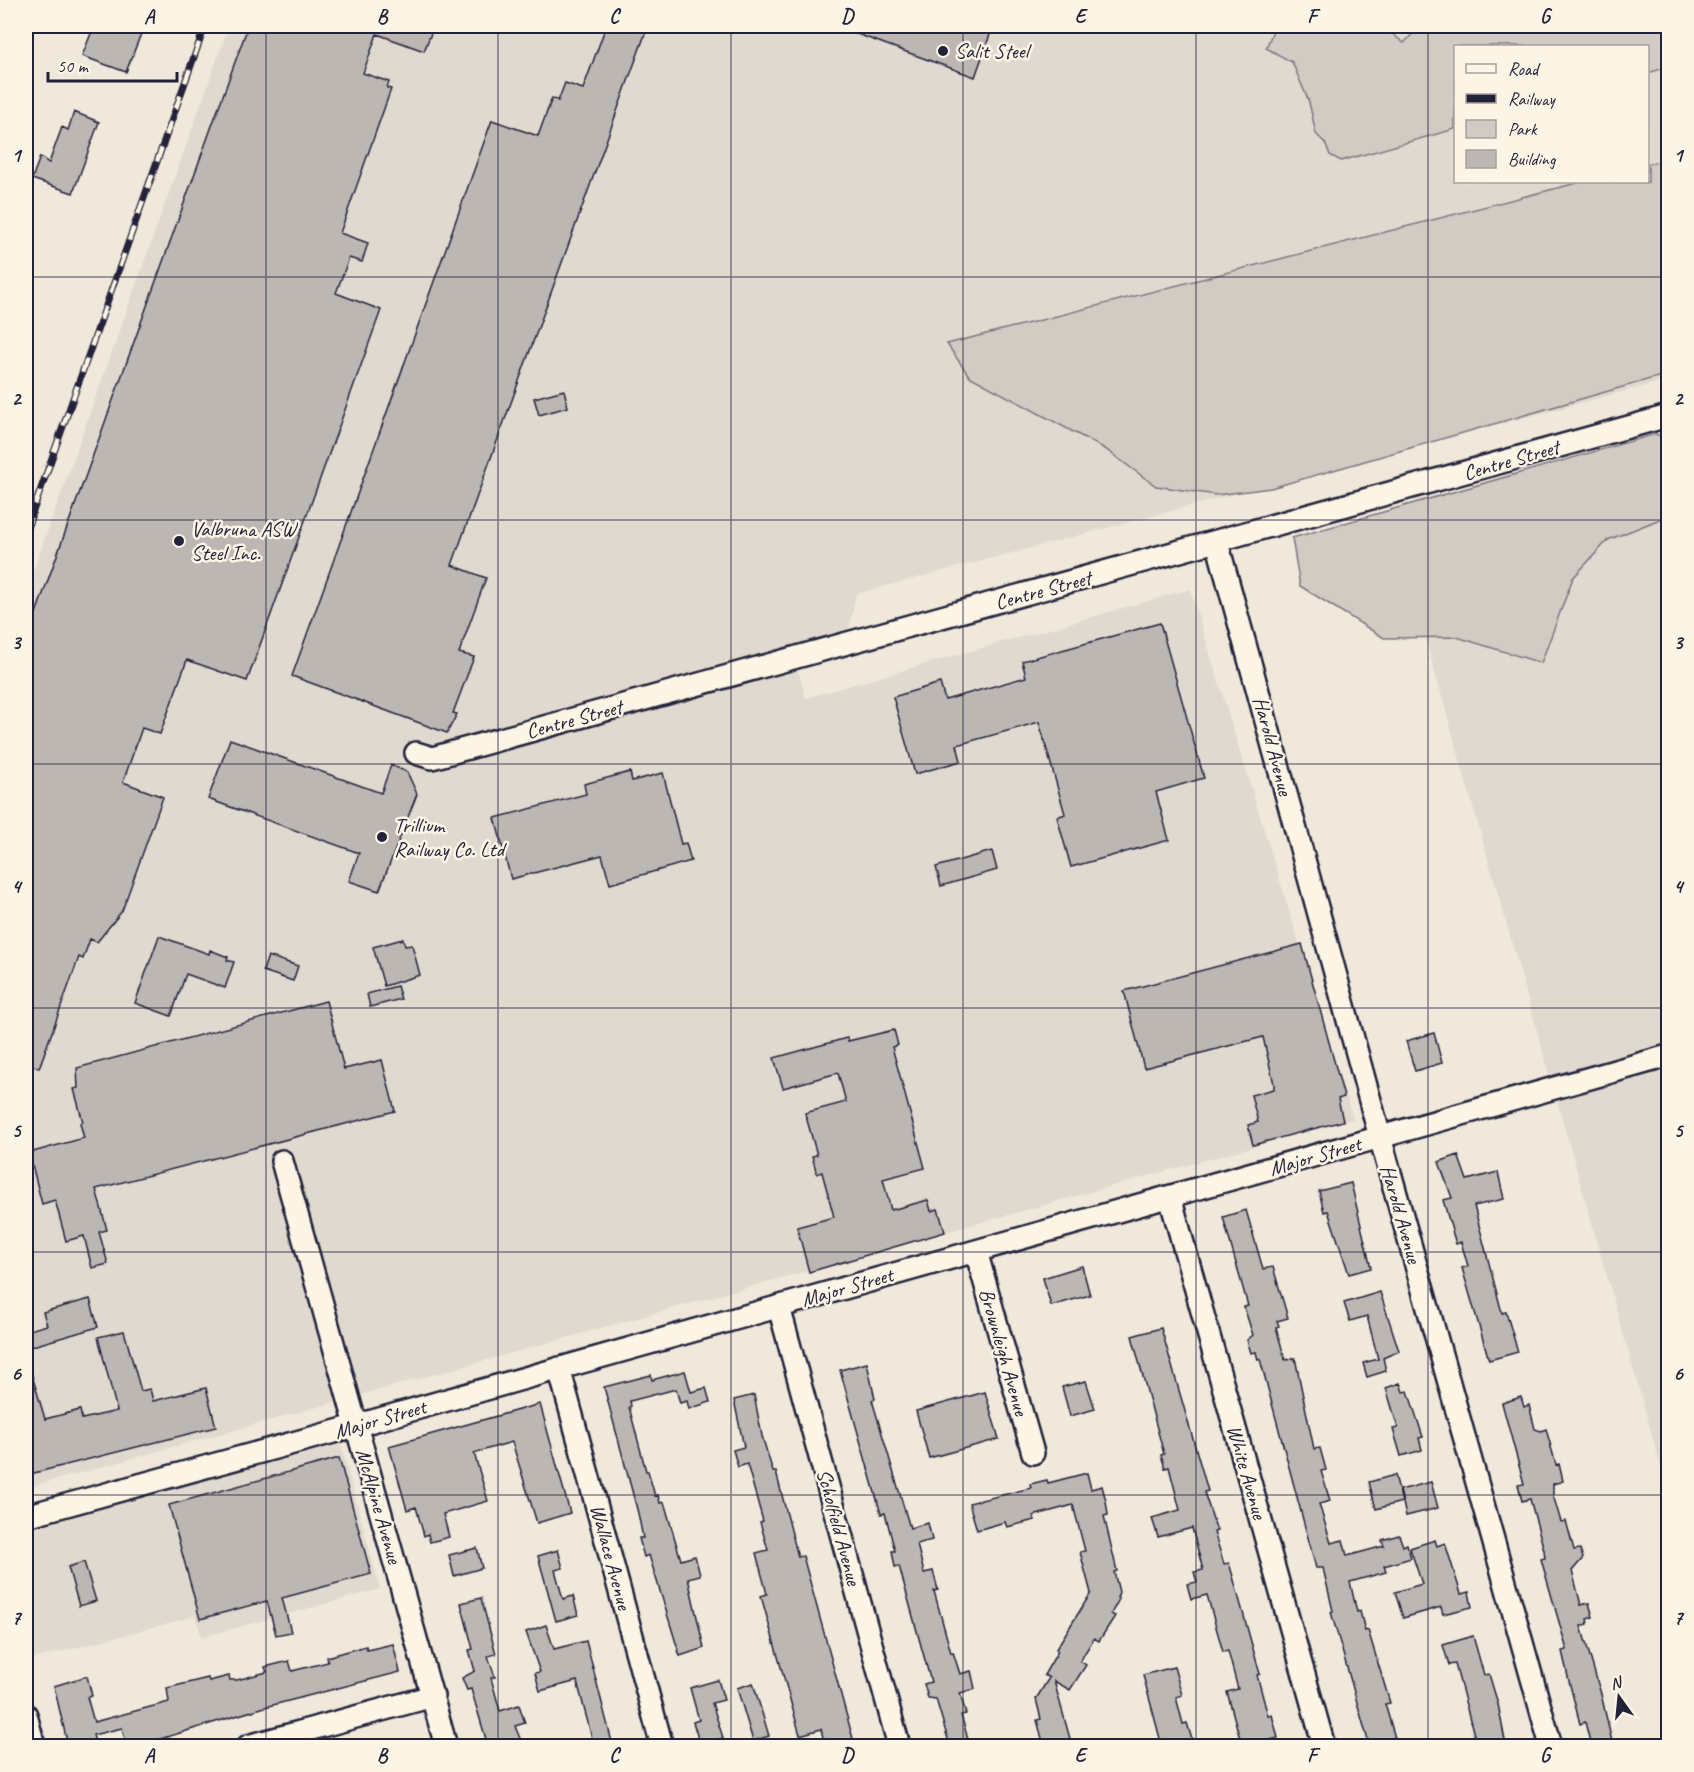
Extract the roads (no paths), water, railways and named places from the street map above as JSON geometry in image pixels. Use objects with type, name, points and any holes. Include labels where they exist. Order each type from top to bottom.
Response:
[{"type":"street","name":"Centre Street","points":[[416,753],[432,758],[1668,416]]},
{"type":"street","name":"Harold Avenue","points":[[1217,542],[1380,1137],[1551,1746]]},
{"type":"street","name":"Major Street","points":[[26,1516],[356,1426],[1668,1056]]},
{"type":"street","name":"McAlpine Avenue","points":[[282,1161],[446,1746]]},
{"type":"street","name":"White Avenue","points":[[1170,1197],[1324,1746]]},
{"type":"street","name":"Brownleigh Avenue","points":[[976,1251],[1033,1453]]},
{"type":"street","name":"Scholfield Avenue","points":[[779,1306],[899,1746]]},
{"type":"street","name":"Wallace Avenue","points":[[559,1368],[662,1746]]},
{"type":"street","points":[[248,1746],[433,1696]]},
{"type":"street","points":[[26,1715],[34,1746]]},
{"type":"railway","points":[[26,531],[205,26]]},
{"type":"place","name":"Salit Steel","points":[[943,51]]},
{"type":"place","name":"Valbruna ASW Steel Inc.","points":[[179,541]]},
{"type":"place","name":"Trillium Railway Co. Ltd","points":[[382,837]]}]
